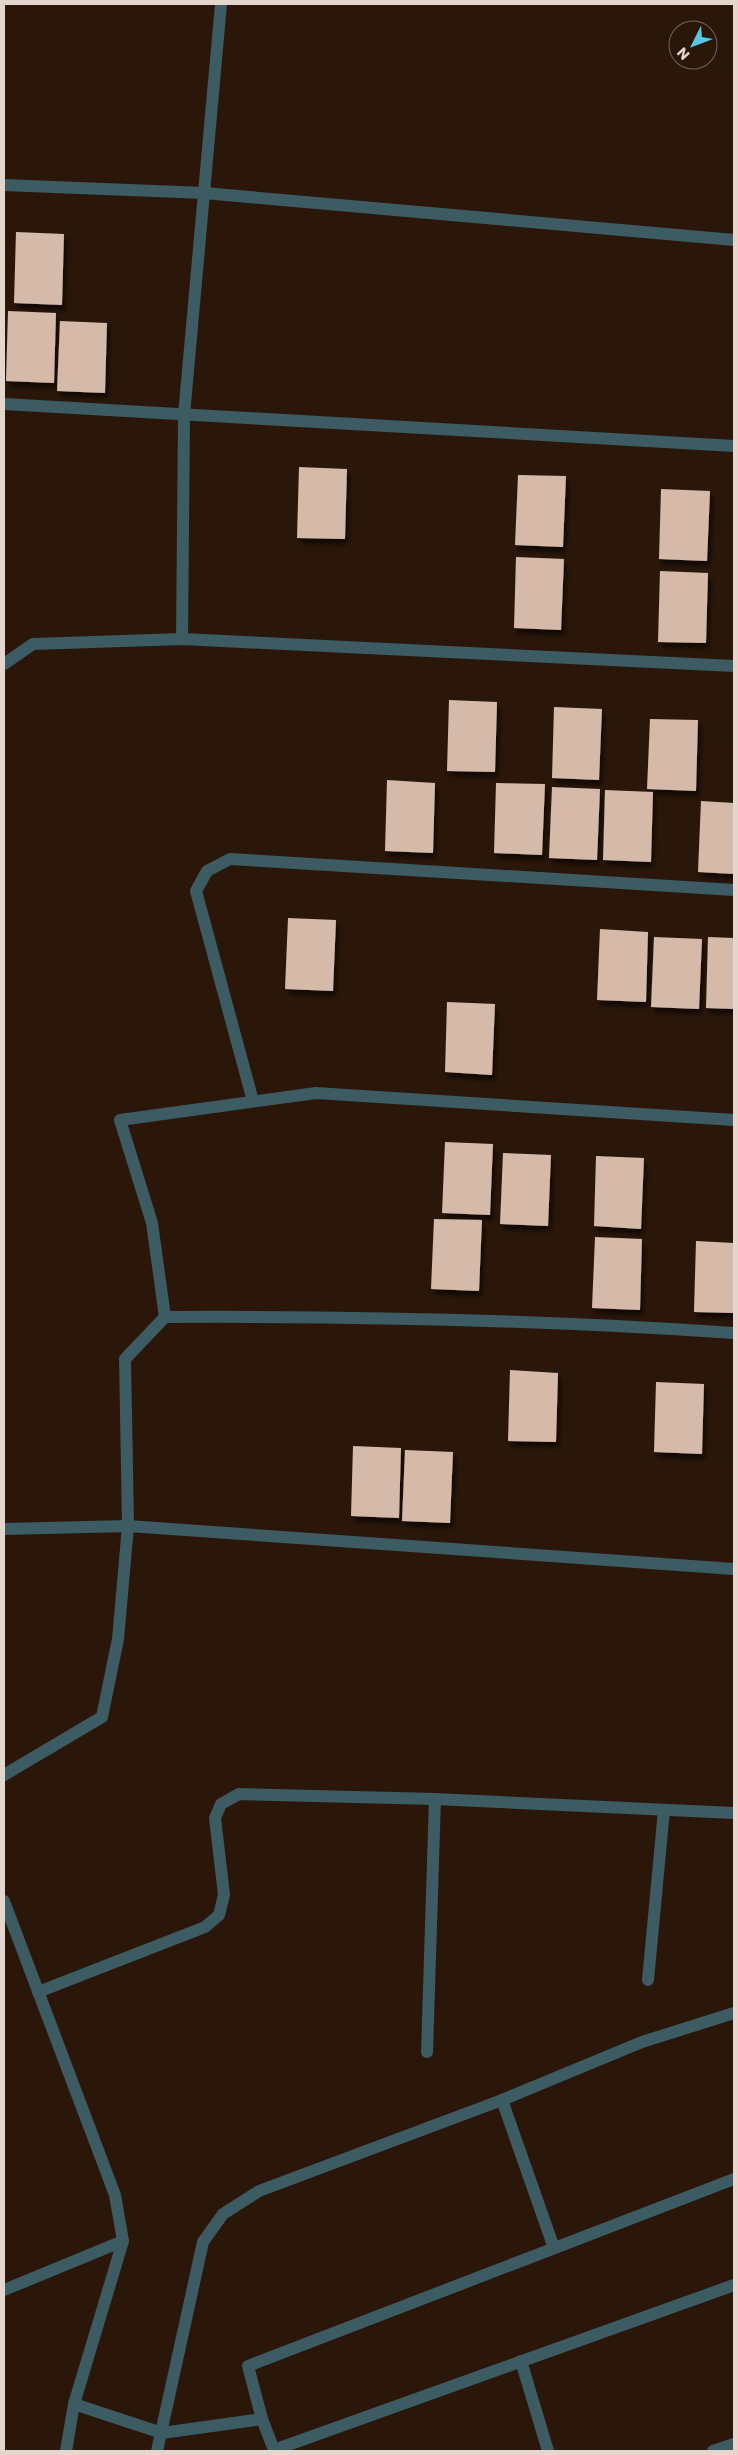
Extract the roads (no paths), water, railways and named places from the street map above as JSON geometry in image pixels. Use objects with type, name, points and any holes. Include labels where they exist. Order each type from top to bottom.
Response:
[{"type":"street","points":[[182,639],[184,415],[221,4]]},
{"type":"street","points":[[4,185],[204,193],[734,240]]},
{"type":"street","points":[[4,404],[734,446]]},
{"type":"street","points":[[4,664],[33,644],[182,639],[734,666]]},
{"type":"street","points":[[253,1101],[196,891],[207,872],[230,859],[734,890]]},
{"type":"street","points":[[165,1317],[152,1223],[120,1120],[316,1093],[734,1120]]},
{"type":"street","points":[[4,1775],[102,1717],[118,1639],[128,1526],[125,1359],[165,1317],[325,1317],[642,1327],[734,1333]]},
{"type":"street","points":[[4,1529],[128,1526],[734,1568]]},
{"type":"street","points":[[38,1992],[205,1927],[219,1915],[224,1895],[215,1818],[221,1804],[239,1794],[435,1799],[734,1813]]},
{"type":"street","points":[[427,2052],[435,1799]]},
{"type":"street","points":[[648,1980],[664,1810]]},
{"type":"street","points":[[4,1901],[115,2195],[123,2241],[74,2404],[66,2451]]},
{"type":"street","points":[[157,2451],[203,2242],[223,2214],[260,2191],[502,2100],[642,2042],[734,2012]]},
{"type":"street","points":[[502,2100],[554,2248]]},
{"type":"street","points":[[734,2179],[248,2366],[262,2419],[274,2450],[734,2285]]},
{"type":"street","points":[[4,2290],[123,2241]]},
{"type":"street","points":[[521,2361],[548,2451]]},
{"type":"street","points":[[74,2404],[162,2433],[262,2419]]},
{"type":"street","points":[[713,2451],[734,2444]]}]
